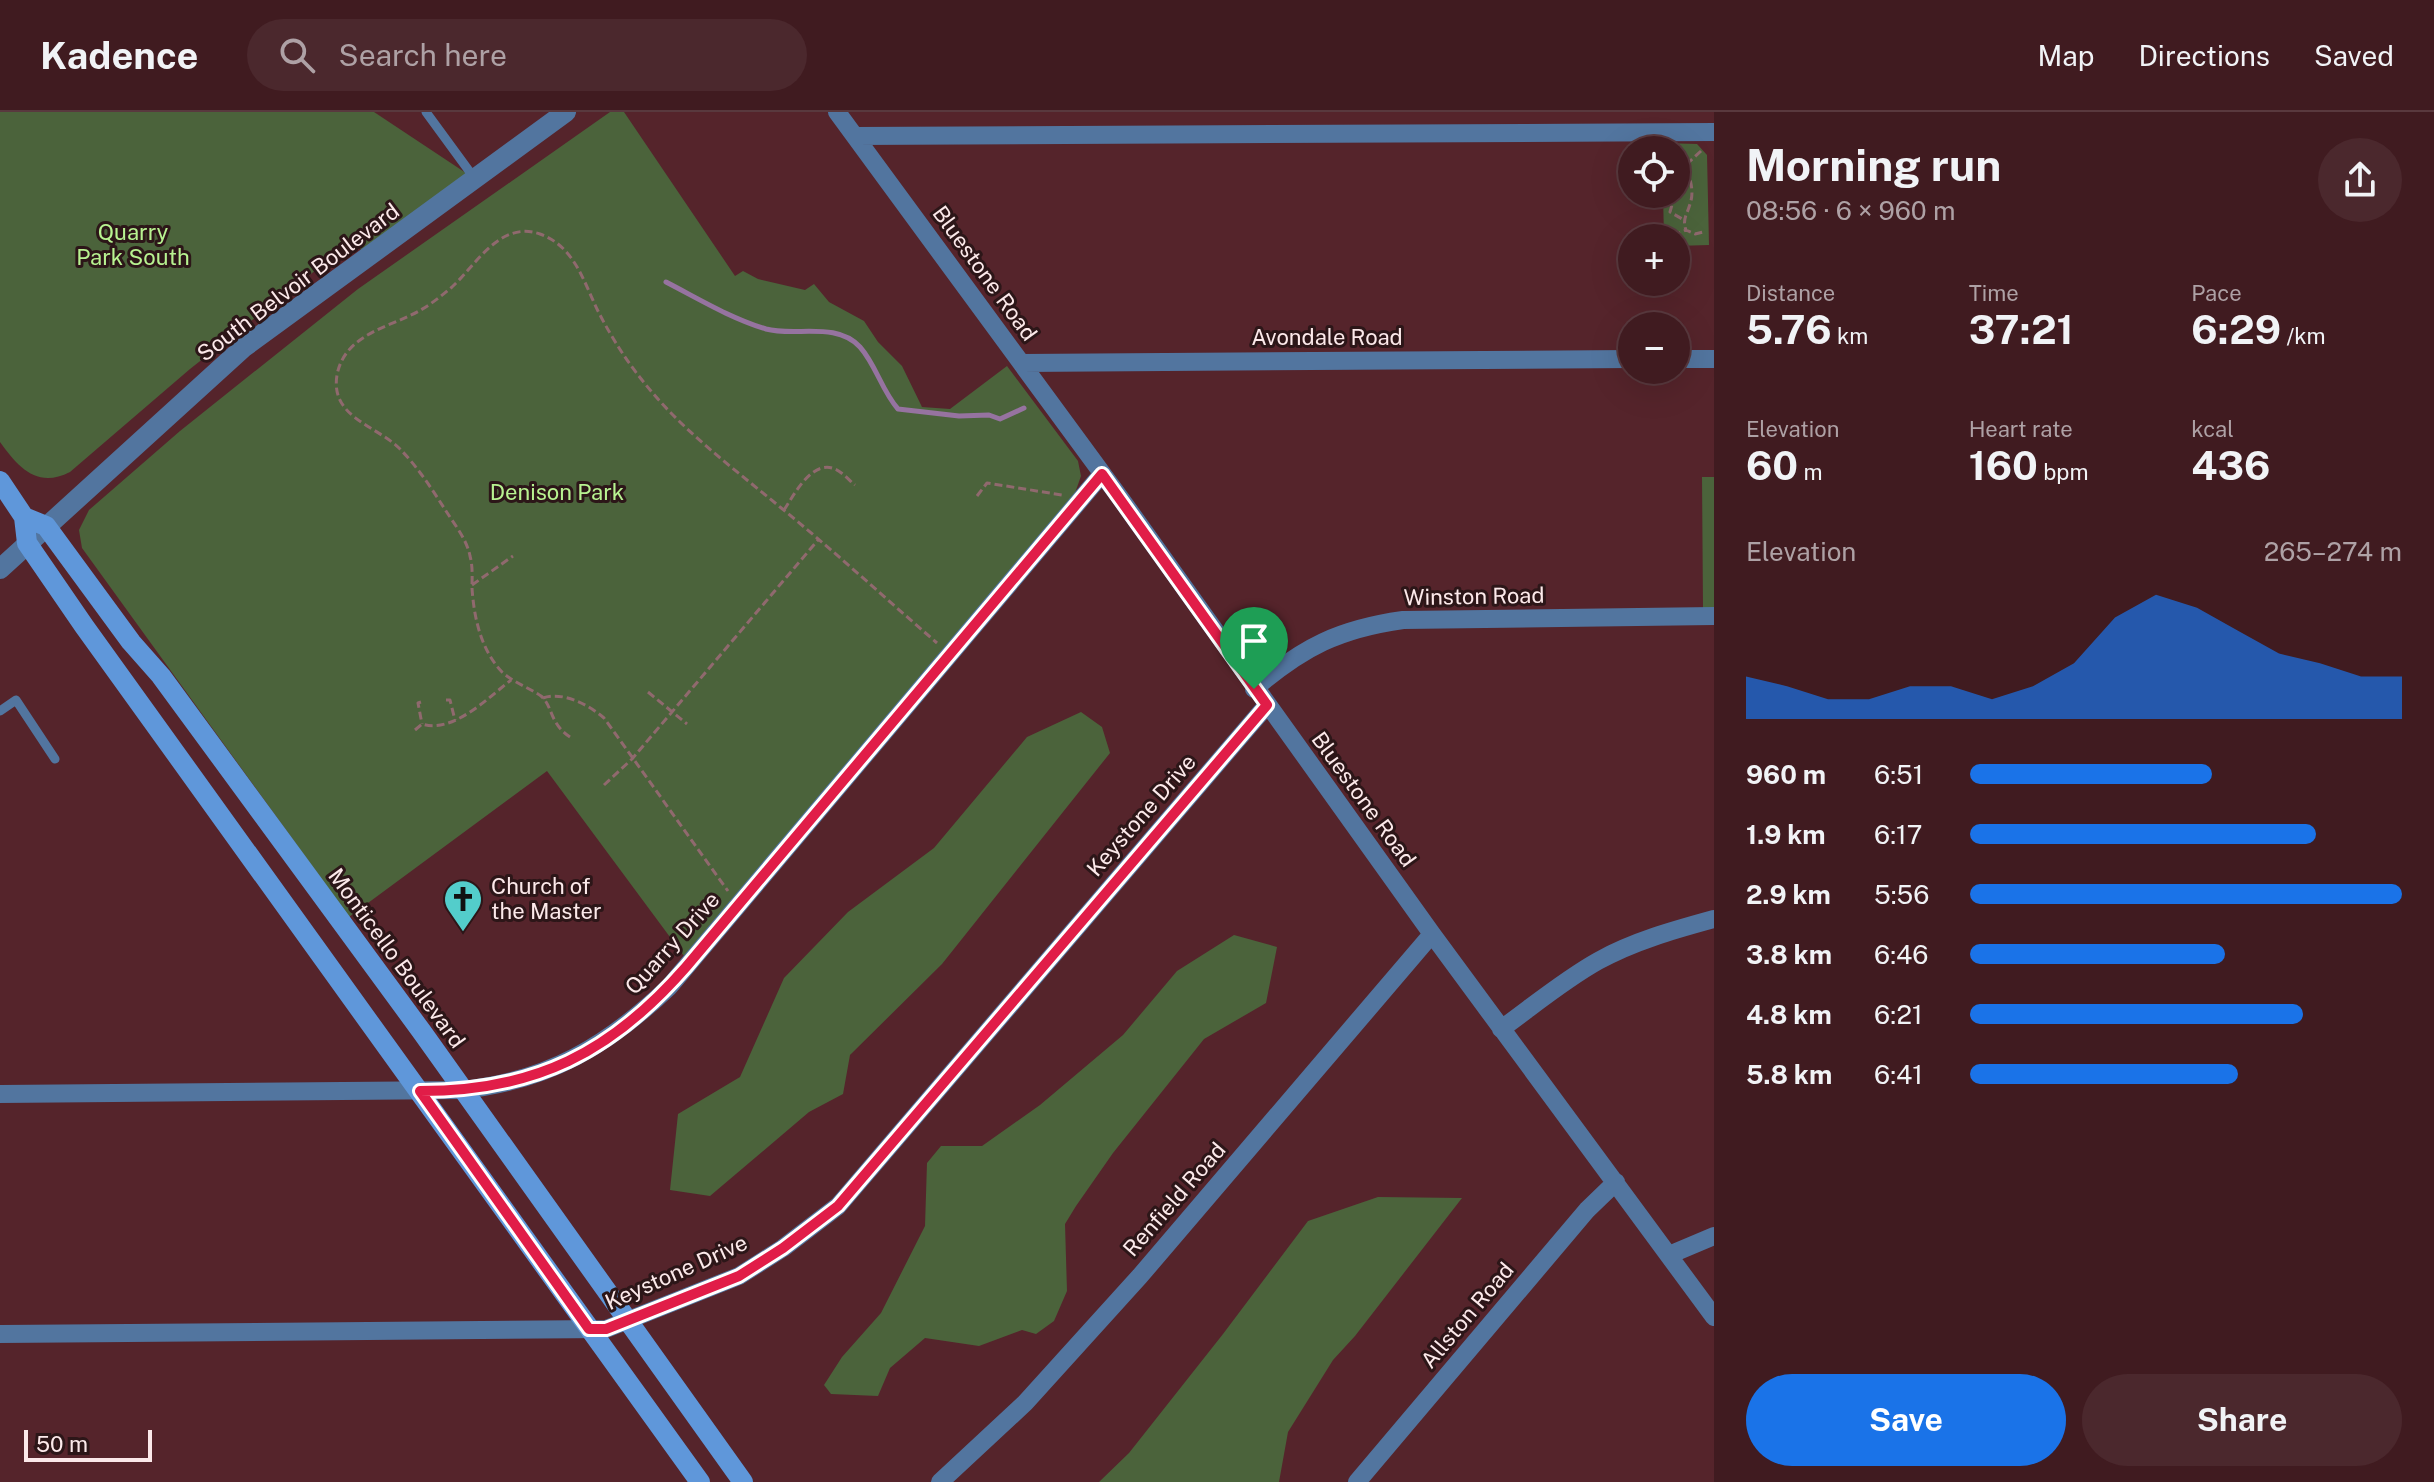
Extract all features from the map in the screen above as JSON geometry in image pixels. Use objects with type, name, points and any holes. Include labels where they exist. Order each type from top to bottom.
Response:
[{"type":"main road","points":[[0,481],[24,517],[27,543],[264,878],[700,1482]]},
{"type":"main road","points":[[24,517],[46,526]]},
{"type":"main road","name":"Monticello Boulevard","points":[[46,526],[131,642],[161,676],[743,1482]]},
{"type":"street","name":"South Belvoir Boulevard","points":[[0,569],[243,348],[566,112]]},
{"type":"street","name":"Bluestone Road","points":[[837,112],[1022,363],[1501,1029],[1714,1317]]},
{"type":"street","points":[[855,136],[1714,132]]},
{"type":"street","name":"Avondale Road","points":[[1022,363],[1618,359]]},
{"type":"street","points":[[1690,359],[1714,359]]},
{"type":"street","name":"Quarry Drive","points":[[0,1094],[462,1090],[500,1085],[572,1060],[616,1034],[669,987],[1102,474]]},
{"type":"street","name":"Winston Road","points":[[1254,689],[1288,660],[1312,645],[1341,632],[1369,625],[1403,620],[1714,616]]},
{"type":"street","name":"Keystone Drive","points":[[0,1334],[606,1329],[739,1276],[783,1248],[838,1206],[1267,705]]},
{"type":"street","points":[[1501,1029],[1614,953],[1714,919]]},
{"type":"street","name":"Renfield Road","points":[[940,1482],[1025,1403],[1140,1276],[1432,934]]},
{"type":"street","name":"Allston Road","points":[[1357,1482],[1587,1210],[1616,1182]]},
{"type":"street","points":[[1669,1255],[1714,1236]]},
{"type":"lane","points":[[426,112],[475,179]]},
{"type":"lane","points":[[0,711],[16,700],[55,759]]},
{"type":"path","points":[[1690,161],[1701,151]]},
{"type":"path","points":[[1690,180],[1690,206]]},
{"type":"path","points":[[1671,208],[1670,212],[1684,220]]},
{"type":"path","points":[[1685,224],[1689,208]]},
{"type":"path","points":[[570,737],[553,722],[543,698],[511,680],[485,647],[474,609],[470,554],[439,499],[399,448],[351,415],[336,391],[337,376],[344,357],[365,336],[410,316],[439,298],[483,252],[519,231],[547,237],[567,252],[579,268],[606,326],[631,367],[692,434],[938,644]]},
{"type":"path","points":[[1690,232],[1703,232]]},
{"type":"path","points":[[784,510],[807,479],[820,468],[835,469],[855,485]]},
{"type":"path","points":[[977,496],[987,483],[1064,495]]},
{"type":"path","points":[[604,785],[632,759],[818,540]]},
{"type":"path","points":[[472,585],[513,556]]},
{"type":"path","points":[[415,730],[422,724],[438,726],[455,720],[511,680]]},
{"type":"path","points":[[648,692],[687,724]]},
{"type":"path","points":[[543,698],[551,695],[572,699],[596,711],[728,891]]},
{"type":"path","points":[[446,700],[450,700],[455,720]]},
{"type":"path","points":[[421,702],[418,703],[422,724]]},
{"type":"green space","name":"Quarry Park South","points":[[0,112],[374,112],[475,179],[367,258],[354,240],[190,369],[70,472],[58,477],[38,477],[21,467],[0,442]]},
{"type":"green space","name":"Denison Park","points":[[610,112],[624,112],[735,276],[743,271],[758,279],[805,290],[814,284],[829,302],[864,321],[878,342],[902,366],[922,407],[950,409],[1007,366],[1078,461],[1081,476],[1075,493],[684,956],[547,771],[349,917],[82,548],[79,530],[89,510],[180,431],[358,289]]},
{"type":"green space","points":[[1690,144],[1697,144],[1707,155],[1709,245],[1690,246],[1690,224],[1664,224],[1663,208],[1690,208]]},
{"type":"green space","points":[[1702,477],[1714,477],[1714,609],[1703,609]]},
{"type":"green space","points":[[1081,712],[1102,727],[1110,753],[942,964],[850,1055],[843,1094],[809,1112],[710,1196],[670,1190],[678,1114],[740,1077],[784,978],[848,912],[934,848],[1027,737]]},
{"type":"green space","points":[[1234,935],[1277,947],[1266,1003],[1204,1039],[1113,1153],[1076,1206],[1065,1224],[1067,1291],[1054,1321],[1036,1334],[1022,1330],[979,1346],[925,1338],[890,1368],[878,1396],[831,1394],[824,1385],[842,1357],[881,1313],[925,1226],[927,1163],[941,1146],[982,1146],[1040,1105],[1123,1035],[1177,971]]},
{"type":"green space","points":[[1378,1197],[1462,1198],[1333,1360],[1288,1432],[1279,1482],[1099,1482],[1129,1453],[1308,1221]]},
{"type":"waterway","points":[[666,282],[753,325],[777,331],[827,332],[850,339],[866,354],[898,409],[959,416],[989,415],[1000,419],[1024,408]]},
{"type":"place","name":"Church of the Master","points":[[463,933]]},
{"type":"route","points":[[1102,474],[1254,689],[1267,705],[838,1206],[783,1248],[739,1276],[606,1329],[589,1329],[420,1091],[493,1087],[555,1068],[616,1034],[644,1010],[669,987],[1102,474]]}]
